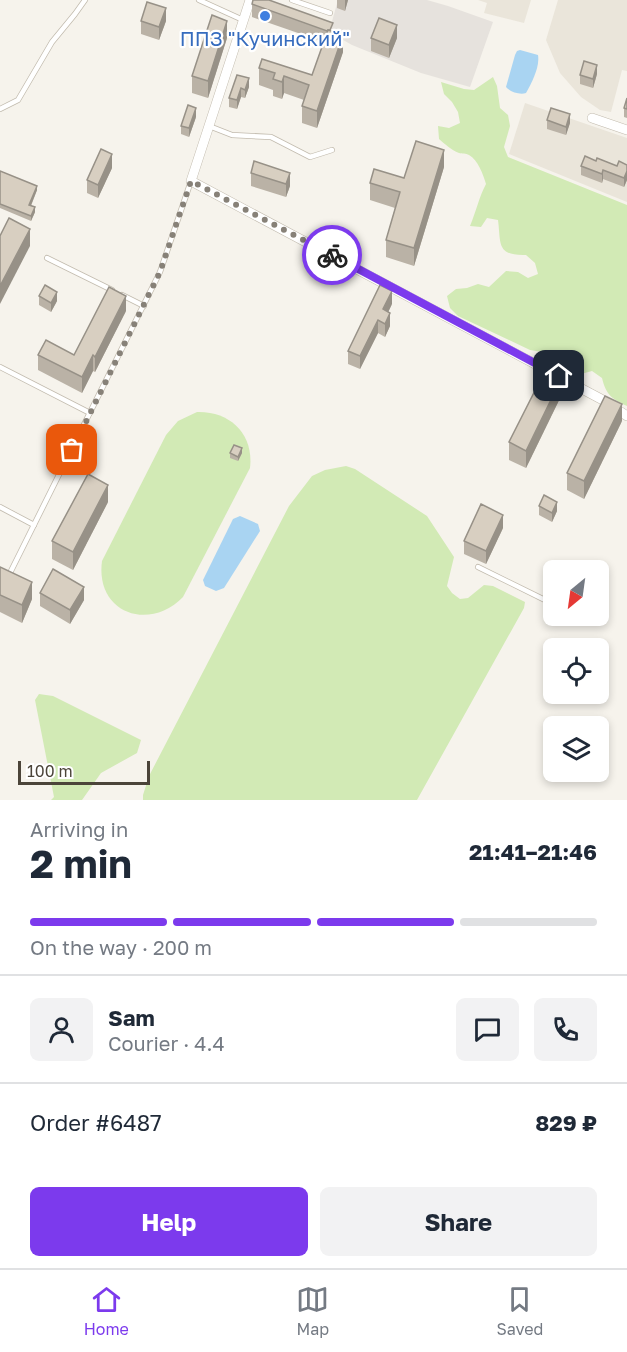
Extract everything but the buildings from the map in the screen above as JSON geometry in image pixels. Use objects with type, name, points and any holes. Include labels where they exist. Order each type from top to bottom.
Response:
[{"type":"street","points":[[250,0],[191,181],[601,399],[627,416]]},
{"type":"street","points":[[592,118],[627,130]]},
{"type":"lane","points":[[0,109],[18,99],[52,42],[85,0]]},
{"type":"lane","points":[[199,0],[243,20]]},
{"type":"lane","points":[[292,0],[330,13]]},
{"type":"lane","points":[[209,126],[232,135],[271,137],[310,157],[332,150]]},
{"type":"lane","points":[[7,580],[144,306],[166,258],[191,181]]},
{"type":"lane","points":[[47,258],[144,306]]},
{"type":"lane","points":[[0,367],[90,413]]},
{"type":"lane","points":[[0,507],[34,525]]},
{"type":"lane","points":[[478,567],[543,599]]},
{"type":"shaded area","points":[[338,0],[427,0],[493,22],[470,87],[421,73],[352,45],[329,32]]},
{"type":"shaded area","points":[[478,0],[531,0],[524,23],[484,13],[487,3]]},
{"type":"shaded area","points":[[558,0],[627,0],[627,71],[622,70],[611,112],[600,110],[581,97],[560,73],[546,40]]},
{"type":"shaded area","points":[[525,103],[627,138],[627,202],[509,154]]},
{"type":"green space","points":[[493,77],[497,86],[500,108],[508,115],[510,126],[504,147],[508,157],[627,205],[627,406],[610,396],[602,378],[592,371],[569,374],[542,352],[530,350],[458,316],[450,308],[447,296],[456,289],[478,284],[489,287],[506,271],[518,272],[528,278],[538,274],[535,263],[526,255],[509,253],[502,246],[498,220],[487,218],[481,227],[470,226],[486,184],[478,164],[472,157],[453,150],[439,139],[438,126],[449,128],[460,123],[458,112],[444,94],[441,82],[474,90]]},
{"type":"green space","points":[[197,412],[220,416],[238,427],[248,445],[250,468],[183,597],[169,608],[155,613],[141,615],[127,612],[107,593],[102,579],[102,561],[166,435],[178,421]]},
{"type":"green space","points":[[346,466],[355,469],[427,516],[454,557],[447,586],[452,593],[460,599],[468,598],[484,585],[493,586],[525,602],[524,608],[417,800],[143,800],[149,776],[289,506],[312,476],[325,470]]},
{"type":"green space","points":[[39,694],[53,696],[141,740],[137,753],[101,773],[82,800],[51,800],[54,797],[35,700]]},
{"type":"water","points":[[520,50],[538,55],[535,74],[524,94],[513,92],[506,87],[515,55]]},
{"type":"water","points":[[240,516],[258,524],[260,531],[224,588],[216,591],[205,586],[203,580],[233,519]]},
{"type":"way so far","points":[[72,450],[160,272],[191,181],[332,255]]},
{"type":"place","name":"ППЗ \"Кучинский\"","points":[[265,16]]},
{"type":"route","points":[[332,255],[559,376]]}]
